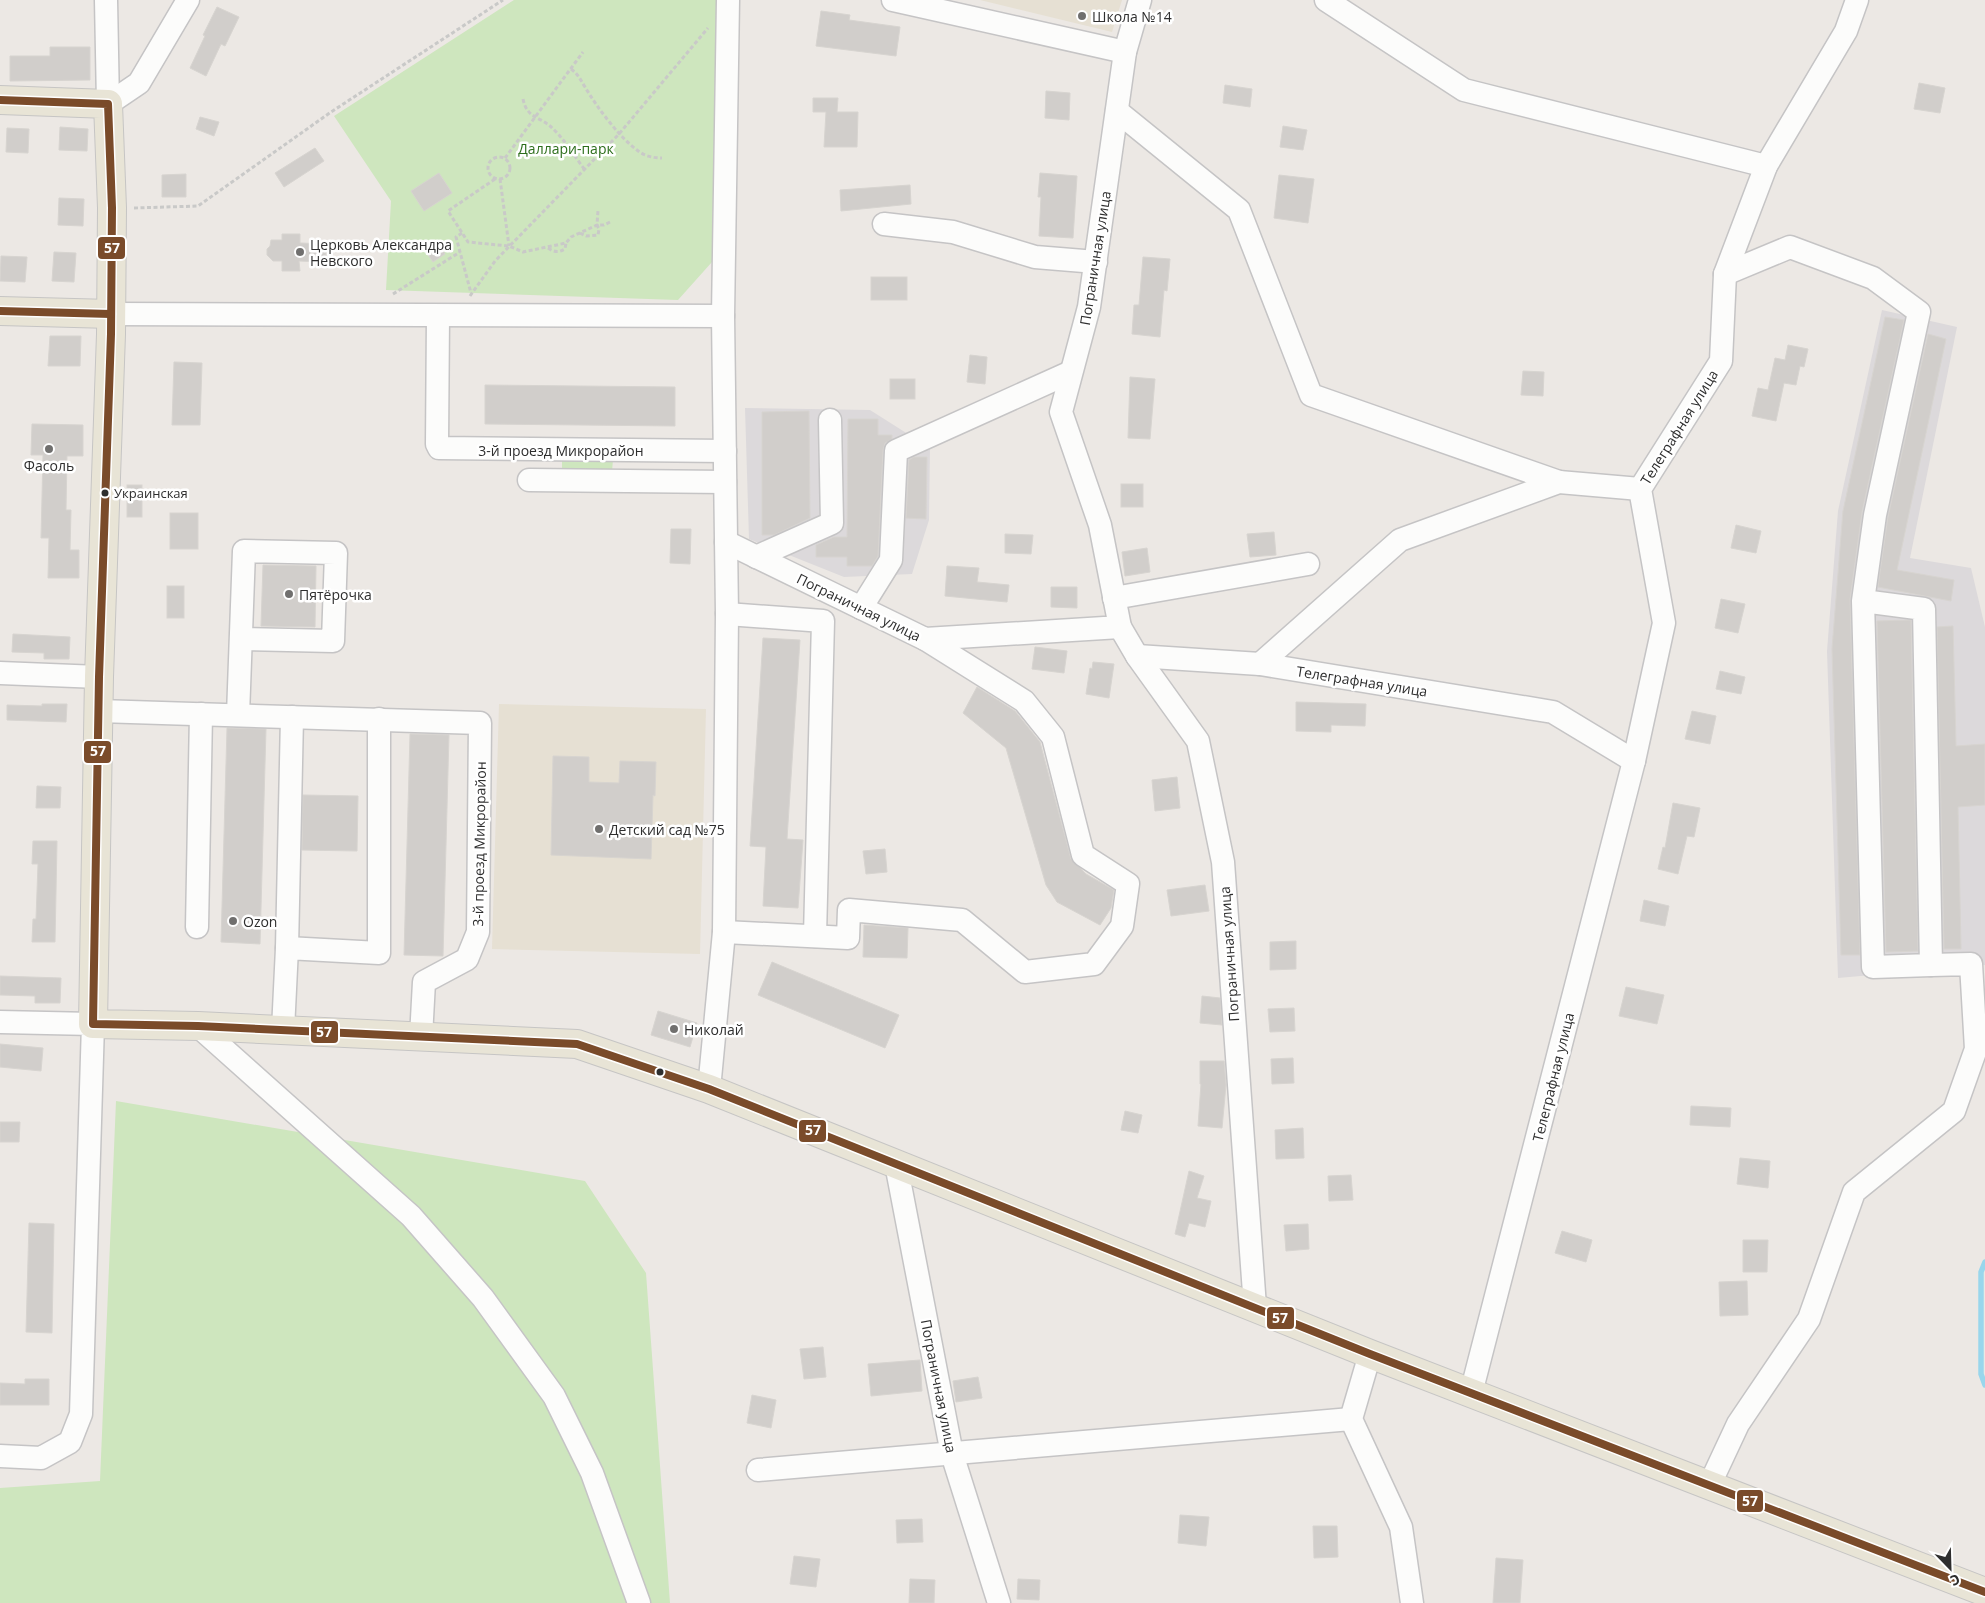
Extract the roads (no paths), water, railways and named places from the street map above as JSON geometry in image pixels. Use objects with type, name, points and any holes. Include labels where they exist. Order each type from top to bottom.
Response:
[{"type":"main road","points":[[0,100],[108,104],[112,208],[111,314],[99,677],[93,1024],[198,1026],[577,1044],[709,1089],[1370,1354],[1985,1592]]},
{"type":"main road","points":[[0,311],[111,314]]},
{"type":"street","points":[[106,0],[108,104]]},
{"type":"street","points":[[108,104],[138,83],[188,0]]},
{"type":"street","points":[[893,0],[974,9],[1125,52]]},
{"type":"street","name":"Пограничная улица","points":[[1140,0],[1125,52],[1089,307],[1060,412],[1100,525],[1120,627],[1137,656],[1198,741],[1223,862],[1255,1307]]},
{"type":"street","points":[[1326,0],[1464,90],[1766,166]]},
{"type":"street","name":"Телеграфная улица","points":[[1471,1393],[1634,761],[1664,623],[1640,489],[1721,361],[1725,274],[1766,166],[1846,32],[1857,0]]},
{"type":"street","points":[[709,1089],[724,932],[727,614],[723,316],[728,1]]},
{"type":"street","points":[[1118,111],[1239,210],[1311,395],[1560,482],[1640,489]]},
{"type":"street","points":[[884,224],[953,232],[1035,257],[1096,262]]},
{"type":"street","points":[[1709,1486],[1738,1424],[1809,1319],[1854,1192],[1954,1111],[1976,1049],[1971,964],[1873,967],[1863,601],[1876,514],[1919,312],[1873,278],[1790,247],[1725,274]]},
{"type":"street","points":[[111,314],[723,316]]},
{"type":"street","name":"3-й проезд Микрорайон","points":[[449,316],[439,448],[725,451]]},
{"type":"street","points":[[861,608],[891,560],[896,451],[1071,372]]},
{"type":"street","points":[[756,557],[832,524],[830,420]]},
{"type":"street","points":[[636,450],[636,481]]},
{"type":"street","points":[[529,480],[725,482]]},
{"type":"street","points":[[1260,664],[1400,540],[1560,482]]},
{"type":"street","name":"Пограничная улица","points":[[726,542],[925,639],[1120,627]]},
{"type":"street","points":[[238,715],[244,550],[336,553],[333,641],[241,638]]},
{"type":"street","points":[[1114,598],[1308,564]]},
{"type":"street","points":[[1863,601],[1924,610],[1931,965]]},
{"type":"street","points":[[727,614],[823,621],[815,936]]},
{"type":"street","points":[[724,932],[848,938],[850,910],[962,920],[1025,972],[1094,964],[1122,926],[1128,884],[1083,855],[1054,738],[1024,701],[925,639]]},
{"type":"street","name":"Телеграфная улица","points":[[1137,656],[1260,664],[1553,712],[1634,761]]},
{"type":"street","points":[[0,673],[99,677]]},
{"type":"street","name":"3-й проезд Микрорайон","points":[[99,711],[480,723],[478,932],[467,959],[424,982],[421,1037]]},
{"type":"street","points":[[197,927],[201,714]]},
{"type":"street","points":[[283,1030],[292,717]]},
{"type":"street","points":[[286,948],[379,953],[380,719]]},
{"type":"street","points":[[0,1022],[93,1024],[82,1414],[70,1442],[41,1458],[0,1456]]},
{"type":"street","points":[[198,1026],[411,1216],[483,1298],[554,1396],[592,1473],[639,1603]]},
{"type":"street","name":"Пограничная улица","points":[[896,1164],[952,1454],[999,1603]]},
{"type":"street","points":[[1370,1354],[1352,1419],[1401,1527],[1412,1603]]},
{"type":"street","points":[[758,1470],[1352,1419]]},
{"type":"waterway","points":[[1985,1262],[1981,1272],[1981,1374],[1985,1385]]},
{"type":"place","name":"Школа №14","points":[[1082,16]]},
{"type":"place","name":"Церковь Александра Невского","points":[[300,252]]},
{"type":"place","name":"Фасоль","points":[[49,449]]},
{"type":"place","name":"Украинская","points":[[105,493]]},
{"type":"place","name":"Пятёрочка","points":[[289,594]]},
{"type":"place","name":"Детский сад №75","points":[[599,829]]},
{"type":"place","name":"Ozon","points":[[233,921]]},
{"type":"place","name":"Николай","points":[[674,1029]]},
{"type":"park label","name":"Даллари-парк","points":[[566,148]]}]
